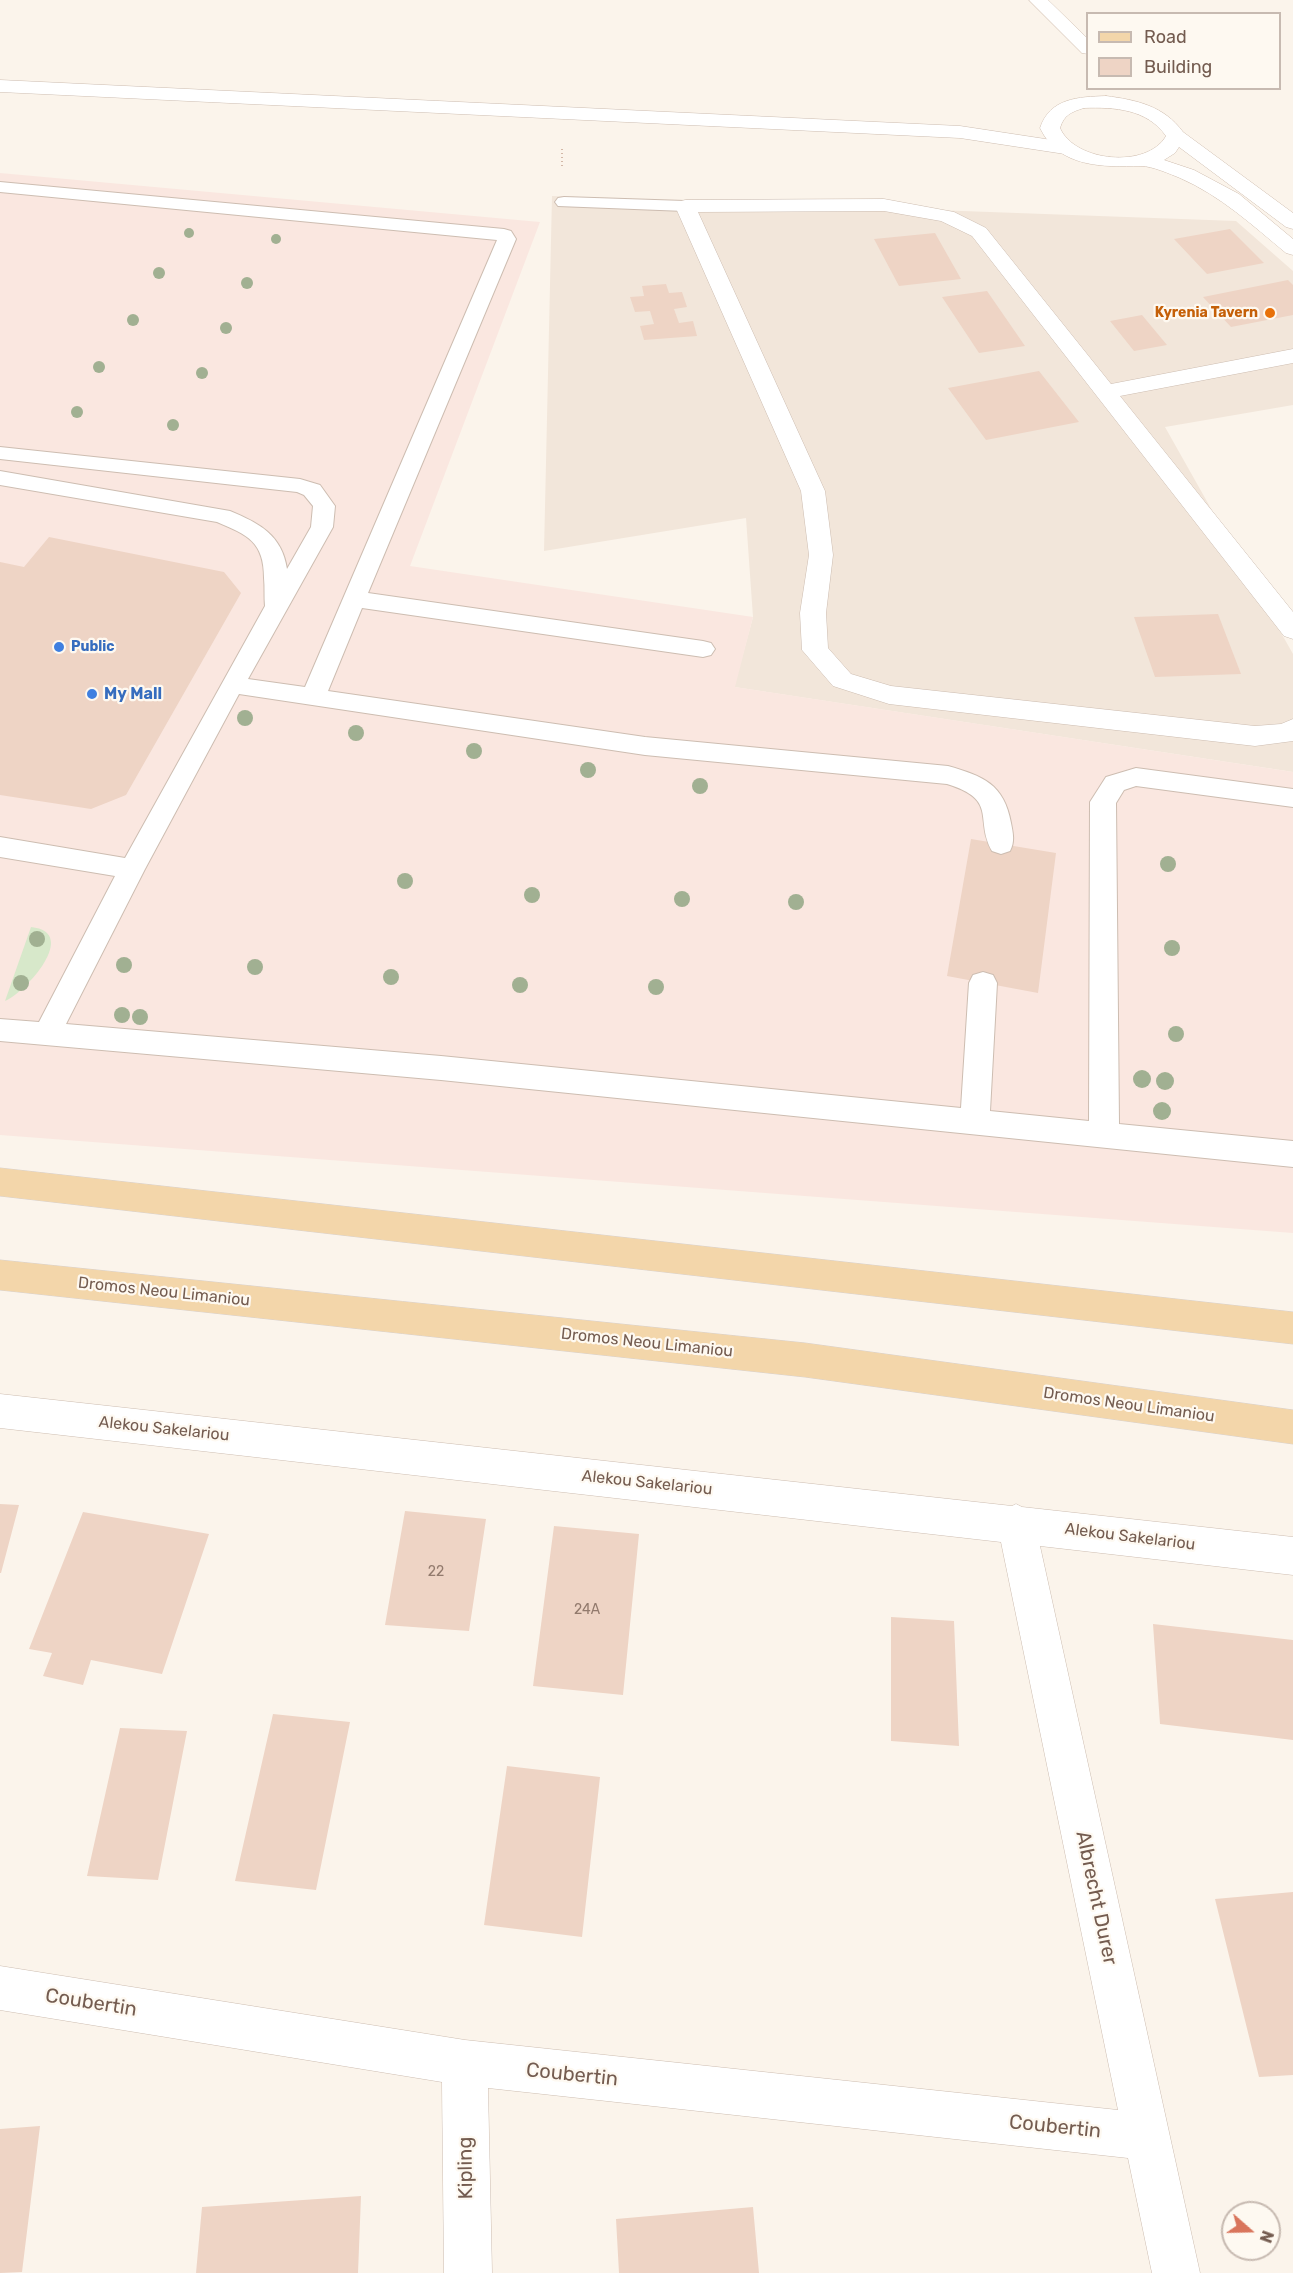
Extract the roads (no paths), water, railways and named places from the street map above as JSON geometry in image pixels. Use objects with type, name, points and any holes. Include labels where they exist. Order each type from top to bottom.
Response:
[{"type":"main road","points":[[0,1182],[1293,1328]]},
{"type":"main road","name":"Dromos Neou Limaniou","points":[[0,1275],[805,1360],[1293,1427]]},
{"type":"street","points":[[1038,0],[1086,48]]},
{"type":"street","points":[[0,86],[960,132],[1065,148],[1095,159],[1120,162],[1144,160],[1168,151],[1174,144],[1176,136]]},
{"type":"street","points":[[1065,148],[1054,139],[1050,129],[1051,120],[1058,112],[1089,96],[1118,96],[1165,119],[1176,136],[1293,222]]},
{"type":"street","points":[[960,132],[1051,120]]},
{"type":"street","points":[[1144,160],[1187,174],[1232,198],[1293,249]]},
{"type":"street","points":[[1293,630],[980,232],[947,216],[884,205],[685,206],[813,491],[821,555],[813,613],[815,650],[842,680],[889,695],[1256,736],[1288,733],[1293,729]]},
{"type":"street","points":[[1104,392],[1293,356]]},
{"type":"street","name":"Alekou Sakelariou","points":[[0,1412],[1293,1556]]},
{"type":"street","name":"Albrecht Durer","points":[[1016,1524],[1176,2273]]},
{"type":"street","name":"Coubertin","points":[[0,1988],[465,2063],[1147,2137]]},
{"type":"street","name":"Kipling","points":[[465,2063],[468,2273]]},
{"type":"lane","points":[[0,187],[504,235],[507,239],[313,697]]},
{"type":"lane","points":[[564,202],[685,206]]},
{"type":"lane","points":[[0,453],[285,483],[312,490],[324,506],[322,527],[276,605],[132,869],[47,1034]]},
{"type":"lane","points":[[0,478],[222,516],[247,525],[265,537],[273,551],[277,570],[276,605]]},
{"type":"lane","points":[[354,598],[703,649]]},
{"type":"lane","points":[[232,685],[645,746],[948,775],[972,781],[989,796],[997,814],[1001,844]]},
{"type":"lane","points":[[1104,1135],[1103,802],[1115,783],[1136,777],[1293,798]]},
{"type":"lane","points":[[0,847],[132,869]]},
{"type":"lane","points":[[975,1122],[983,983]]},
{"type":"lane","points":[[0,1030],[441,1068],[1293,1154]]},
{"type":"place","name":"Kyrenia Tavern","points":[[1270,313]]},
{"type":"place","name":"Public","points":[[59,647]]},
{"type":"place","name":"My Mall","points":[[92,694]]}]
